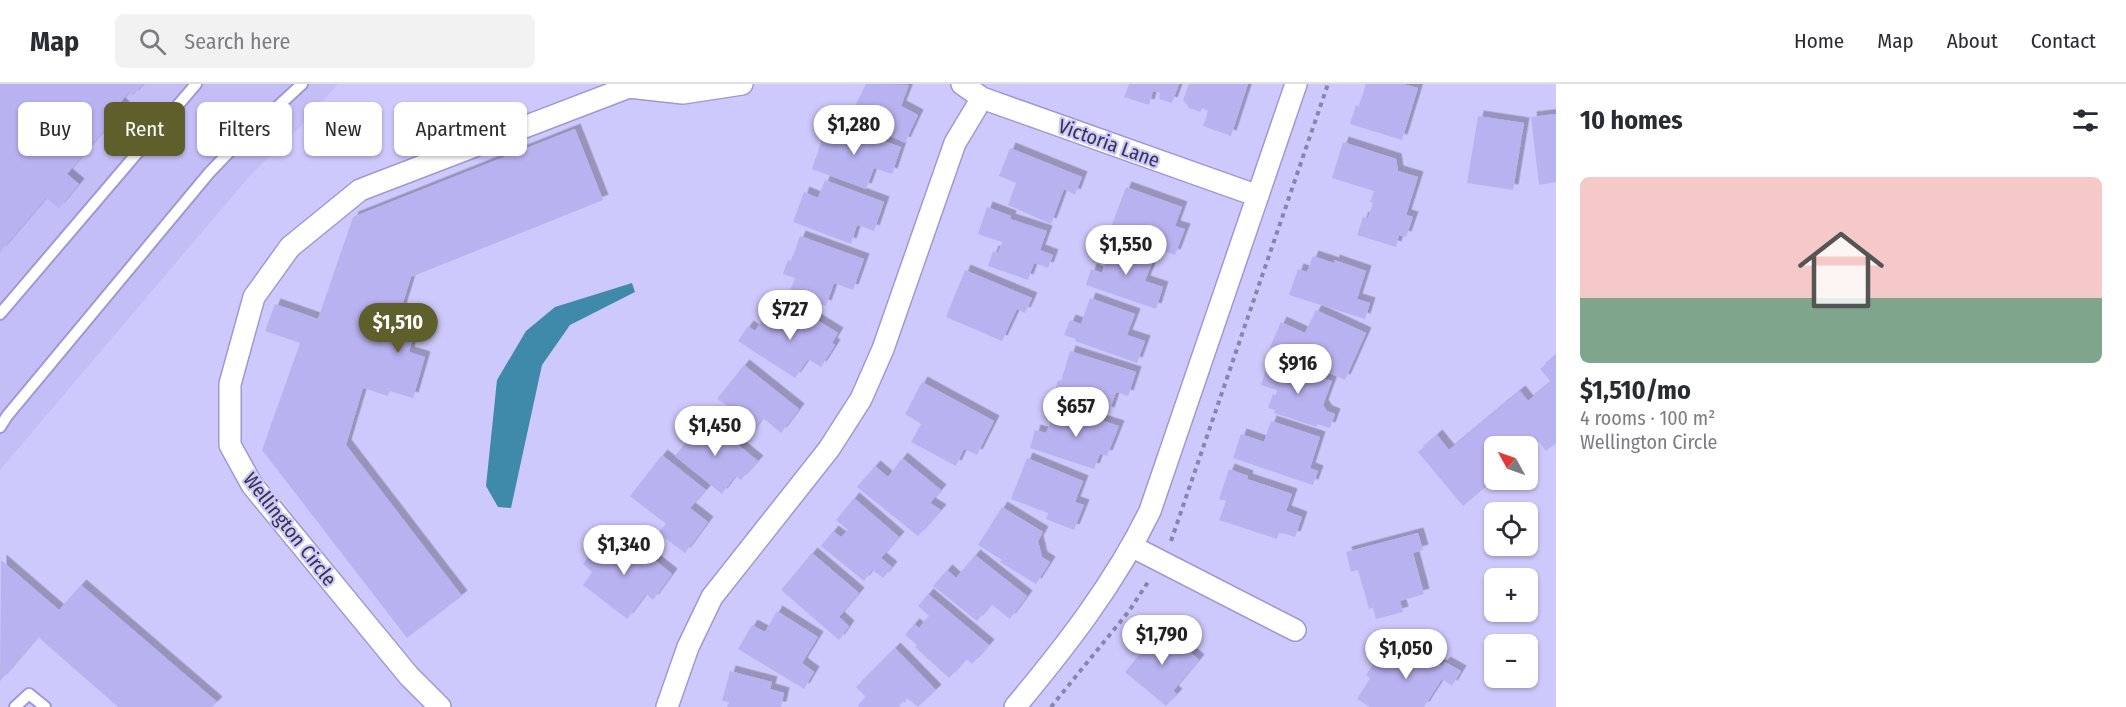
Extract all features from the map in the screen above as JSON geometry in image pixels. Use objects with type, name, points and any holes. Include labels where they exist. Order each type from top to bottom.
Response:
[{"type":"street","name":"Wellington Circle","points":[[440,707],[408,676],[252,485],[230,445],[230,384],[254,297],[290,247],[360,190],[629,87],[683,93],[742,84]]},
{"type":"street","name":"Victoria Lane","points":[[962,84],[982,98],[1258,196]]},
{"type":"street","points":[[1015,707],[1093,609],[1133,547],[1150,511],[1296,84]]},
{"type":"street","points":[[667,707],[688,647],[712,597],[829,449],[861,399],[882,350],[955,143],[982,98]]},
{"type":"street","points":[[1133,547],[1295,630]]},
{"type":"lane","points":[[0,314],[196,84]]},
{"type":"lane","points":[[0,427],[209,173],[302,84]]},
{"type":"lane","points":[[15,707],[29,694],[45,707]]},
{"type":"shaded area","points":[[0,84],[338,84],[322,102],[304,102],[304,122],[292,135],[292,102],[197,102],[197,156],[270,156],[248,178],[0,470]]},
{"type":"water","points":[[632,283],[635,292],[570,325],[542,365],[511,508],[498,507],[486,486],[497,380],[526,331],[555,307]]},
{"type":"building","points":[[0,84],[143,84],[133,96],[129,92],[121,102],[104,102],[104,131],[92,145],[92,102],[18,102],[18,156],[82,156],[67,174],[79,184],[59,208],[46,198],[0,252]]},
{"type":"building","points":[[866,84],[909,85],[901,106],[918,115],[905,143],[850,116]]},
{"type":"building","points":[[1129,84],[1179,84],[1172,103],[1159,99],[1160,93],[1153,91],[1149,105],[1124,97]]},
{"type":"building","points":[[1189,84],[1248,84],[1231,136],[1203,126],[1208,111],[1202,108],[1200,112],[1189,108],[1183,100]]},
{"type":"building","points":[[1366,84],[1403,84],[1418,88],[1402,140],[1350,124]]},
{"type":"building","points":[[1556,114],[1556,182],[1539,185],[1531,117]]},
{"type":"building","points":[[1478,116],[1524,123],[1513,190],[1467,183]]},
{"type":"building","points":[[828,122],[901,147],[892,174],[874,168],[866,189],[812,169]]},
{"type":"building","points":[[575,129],[603,200],[411,277],[393,335],[412,341],[409,352],[425,357],[413,398],[390,391],[388,396],[363,388],[346,445],[462,596],[407,638],[262,450],[300,343],[265,331],[275,304],[318,319],[353,217],[507,156],[527,156],[527,148]]},
{"type":"building","points":[[1343,142],[1396,159],[1398,171],[1418,177],[1406,215],[1413,217],[1406,237],[1399,235],[1396,247],[1357,235],[1363,217],[1368,218],[1374,191],[1332,178]]},
{"type":"building","points":[[1010,148],[1082,177],[1075,195],[1064,189],[1051,224],[1008,205],[1016,183],[999,176]]},
{"type":"building","points":[[825,180],[884,202],[874,231],[857,225],[851,244],[793,222],[804,192],[818,198]]},
{"type":"building","points":[[1126,187],[1182,207],[1175,226],[1185,229],[1175,255],[1110,230]]},
{"type":"building","points":[[987,207],[1011,216],[1010,219],[1047,231],[1040,250],[1053,255],[1048,268],[1034,263],[1028,280],[988,266],[993,251],[998,253],[1002,242],[978,234]]},
{"type":"building","points":[[800,236],[864,259],[853,290],[834,283],[826,306],[789,293],[795,278],[783,274],[788,260],[791,261]]},
{"type":"building","points":[[1106,241],[1154,258],[1145,281],[1163,287],[1156,309],[1086,285],[1091,269],[1102,273],[1105,263],[1099,261]]},
{"type":"building","points":[[1313,256],[1334,263],[1334,260],[1366,271],[1357,299],[1370,303],[1365,319],[1289,295],[1298,269],[1307,272]]},
{"type":"building","points":[[965,270],[1032,298],[1025,313],[1017,309],[1002,341],[946,317]]},
{"type":"building","points":[[1090,298],[1135,314],[1127,335],[1145,341],[1137,363],[1064,335],[1070,320],[1081,324]]},
{"type":"building","points":[[771,307],[796,323],[804,312],[838,333],[832,343],[835,345],[821,367],[808,359],[795,378],[738,341],[748,326],[755,331]]},
{"type":"building","points":[[1316,310],[1366,333],[1345,380],[1270,347],[1281,322],[1305,333]]},
{"type":"building","points":[[1070,351],[1136,372],[1128,396],[1116,392],[1109,413],[1054,395]]},
{"type":"building","points":[[1556,355],[1556,443],[1546,451],[1538,443],[1538,436],[1484,436],[1484,488],[1463,506],[1418,452],[1437,435],[1449,450],[1520,391],[1528,401],[1551,382],[1540,369]]},
{"type":"building","points":[[1269,360],[1332,381],[1323,405],[1327,411],[1335,414],[1330,428],[1317,424],[1317,427],[1274,413],[1275,410],[1268,408],[1277,390],[1261,385]]},
{"type":"building","points":[[744,365],[799,409],[781,433],[763,418],[747,438],[719,416],[726,405],[717,399]]},
{"type":"building","points":[[922,382],[994,421],[977,455],[964,449],[956,466],[911,442],[921,424],[905,414]]},
{"type":"building","points":[[1057,406],[1119,426],[1107,456],[1100,454],[1094,469],[1030,448],[1035,430],[1046,433]]},
{"type":"building","points":[[705,418],[758,461],[741,480],[735,476],[722,494],[675,456]]},
{"type":"building","points":[[1271,421],[1320,437],[1310,468],[1318,471],[1313,485],[1233,458],[1241,434],[1264,442]]},
{"type":"building","points":[[662,455],[706,490],[690,508],[708,522],[685,553],[658,533],[666,524],[630,496]]},
{"type":"building","points":[[902,458],[941,490],[930,503],[941,510],[918,536],[857,487],[875,466],[888,477]]},
{"type":"building","points":[[1027,458],[1083,481],[1075,502],[1084,505],[1074,530],[1046,519],[1048,513],[1011,499]]},
{"type":"building","points":[[1229,469],[1248,476],[1247,479],[1292,494],[1286,511],[1302,517],[1295,537],[1279,532],[1277,539],[1219,520],[1226,501],[1219,499]]},
{"type":"building","points":[[854,498],[899,537],[881,558],[892,567],[883,578],[872,570],[864,581],[821,546],[833,531],[841,537],[848,530],[836,520]]},
{"type":"building","points":[[1002,507],[1043,532],[1038,541],[1042,557],[1050,562],[1036,584],[1000,562],[1002,560],[978,545]]},
{"type":"building","points":[[1418,533],[1423,550],[1413,553],[1424,594],[1400,601],[1403,612],[1376,619],[1373,608],[1369,609],[1358,570],[1351,572],[1346,552]]},
{"type":"building","points":[[618,538],[628,547],[632,542],[672,574],[653,600],[646,594],[627,619],[583,585],[592,572],[583,564],[600,541],[609,549]]},
{"type":"building","points":[[812,553],[859,593],[839,617],[849,626],[839,640],[781,590]]},
{"type":"building","points":[[975,555],[1027,596],[1010,619],[991,604],[977,621],[933,586],[947,570],[956,578]]},
{"type":"building","points":[[1,560],[59,610],[81,585],[217,702],[212,707],[118,707],[38,637],[0,681]]},
{"type":"building","points":[[928,594],[989,645],[972,664],[966,659],[949,678],[905,635],[914,624],[919,628],[929,616],[918,606]]},
{"type":"building","points":[[777,611],[818,637],[802,663],[814,672],[804,689],[738,649],[752,625],[765,632]]},
{"type":"building","points":[[1158,625],[1199,660],[1173,691],[1177,694],[1166,706],[1125,672],[1150,642],[1147,639]]},
{"type":"building","points":[[1402,641],[1442,666],[1445,662],[1461,671],[1452,686],[1442,679],[1424,707],[1370,707],[1357,699],[1370,678],[1366,675],[1375,661],[1386,667]]},
{"type":"building","points":[[895,648],[936,690],[918,707],[907,698],[899,706],[901,707],[859,707],[858,705],[866,697],[856,687]]},
{"type":"building","points":[[730,671],[772,682],[770,689],[784,693],[781,707],[727,707],[729,702],[722,701]]}]
